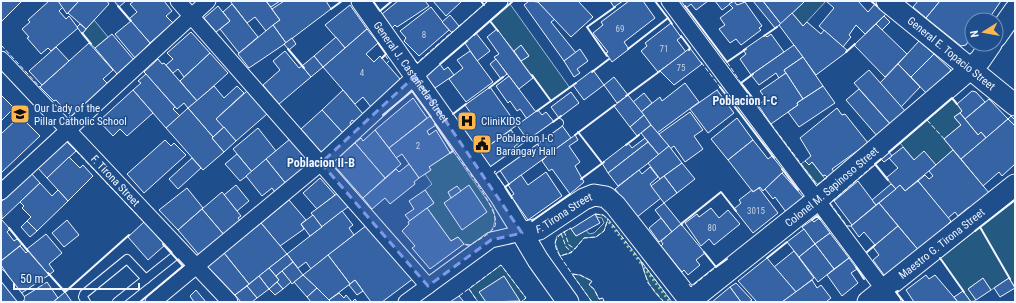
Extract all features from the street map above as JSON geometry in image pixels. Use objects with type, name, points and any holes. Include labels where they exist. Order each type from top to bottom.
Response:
[{"type":"main road","name":"General E. Topacio Street","points":[[887,1],[970,69],[1014,101]]},
{"type":"main road","points":[[1004,26],[1015,10]]},
{"type":"main road","name":"Colonel M. Sapinoso Street","points":[[691,302],[817,200],[970,69],[980,60],[986,52]]},
{"type":"main road","name":"Maestro G. Tirona Street","points":[[882,298],[1015,185]]},
{"type":"main road","name":"F. Tirona Street","points":[[522,233],[539,229],[589,196],[600,195],[606,197],[615,205],[691,302]]},
{"type":"main road","name":"General J. Castañeda Street","points":[[522,233],[538,260],[568,302]]},
{"type":"street","points":[[178,1],[428,286]]},
{"type":"street","points":[[1,192],[208,1]]},
{"type":"street","name":"General J. Castañeda Street","points":[[361,1],[508,209],[522,233]]},
{"type":"street","points":[[153,302],[321,163],[415,76],[500,1]]},
{"type":"street","points":[[670,1],[817,200],[882,298]]},
{"type":"street","name":"F. Tirona Street","points":[[1,59],[230,302]]},
{"type":"street","name":"F. Tirona Street","points":[[406,302],[491,240],[522,233]]},
{"type":"lane","points":[[485,176],[559,123]]},
{"type":"lane","points":[[117,302],[181,250]]},
{"type":"lane","points":[[86,302],[83,297],[84,294],[127,259],[146,279]]},
{"type":"lane","points":[[1,274],[20,298]]},
{"type":"highlighted area","points":[[415,76],[522,233],[491,240],[428,286],[321,163]]},
{"type":"shaded area","points":[[805,1],[826,1],[803,26],[792,13]]},
{"type":"shaded area","points":[[510,4],[570,88],[551,101],[521,61],[529,56],[521,46],[514,51],[490,21]]},
{"type":"shaded area","points":[[94,20],[108,37],[95,48],[82,34]]},
{"type":"shaded area","points":[[952,98],[962,111],[954,117],[961,125],[944,139],[953,150],[936,165],[914,160],[900,143]]},
{"type":"shaded area","points":[[453,151],[493,209],[495,216],[495,222],[490,232],[480,240],[468,246],[458,237],[451,241],[427,208],[434,203],[425,190],[432,184],[425,174],[431,170],[429,167]]},
{"type":"shaded area","points":[[805,161],[809,165],[812,162],[825,179],[818,185],[801,164]]},
{"type":"shaded area","points":[[1015,200],[1015,287],[1009,278],[991,290],[983,279],[969,288],[976,300],[971,302],[940,258]]},
{"type":"shaded area","points":[[595,214],[603,215],[608,219],[604,231],[596,237],[584,238],[571,253],[560,256],[555,243],[557,236],[571,228],[576,236],[586,230],[589,234],[594,233],[604,223],[602,218],[597,217]]},
{"type":"shaded area","points":[[641,261],[672,302],[664,302],[655,293],[644,273]]},
{"type":"shaded area","points":[[501,265],[526,298],[521,302],[478,302],[469,289]]},
{"type":"shaded area","points":[[572,274],[580,275],[592,281],[589,285],[594,289],[599,299],[603,298],[604,302],[592,302]]},
{"type":"building","points":[[1,1],[22,1],[1,22]]},
{"type":"building","points":[[49,1],[58,1],[63,7],[59,11],[66,19],[69,16],[78,28],[51,51],[48,48],[41,54],[27,38],[29,37],[22,29],[30,22],[28,20]]},
{"type":"building","points":[[58,1],[79,1],[67,14]]},
{"type":"building","points":[[79,1],[107,1],[109,4],[86,29],[68,13]]},
{"type":"building","points":[[114,1],[126,1],[119,7]]},
{"type":"building","points":[[134,1],[164,1],[172,11],[166,16],[173,23],[150,43],[129,19],[137,12],[130,4]]},
{"type":"building","points":[[230,1],[266,1],[280,20],[266,31],[255,17],[247,23]]},
{"type":"building","points":[[266,1],[280,1],[271,7]]},
{"type":"building","points":[[284,1],[326,1],[331,9],[286,43],[273,25],[280,20],[272,9]]},
{"type":"building","points":[[398,1],[425,1],[429,6],[397,27],[395,25],[392,28],[382,14]]},
{"type":"building","points":[[433,1],[462,1],[446,16]]},
{"type":"building","points":[[529,1],[538,2],[555,19],[551,22],[576,53],[564,61],[524,5]]},
{"type":"building","points":[[537,1],[578,1],[593,17],[571,37]]},
{"type":"building","points":[[610,1],[623,1],[614,7]]},
{"type":"building","points":[[629,1],[643,1],[655,18],[624,42],[629,49],[612,62],[606,53],[608,52],[593,33],[603,25],[601,22]]},
{"type":"building","points":[[681,1],[708,1],[696,10],[691,4],[686,8]]},
{"type":"building","points":[[715,1],[734,1],[722,10]]},
{"type":"building","points":[[734,1],[737,5],[745,2],[762,26],[759,28],[761,30],[741,45],[736,39],[730,43],[719,29],[725,25],[720,18],[733,8],[729,4]]},
{"type":"building","points":[[753,1],[763,1],[781,24],[775,28]]},
{"type":"building","points":[[763,1],[805,1],[781,24]]},
{"type":"building","points":[[826,1],[858,1],[868,12],[875,4],[886,14],[865,34],[856,25],[849,35],[851,37],[843,47],[819,26],[834,8]]},
{"type":"building","points":[[918,1],[940,1],[926,18],[913,7]]},
{"type":"building","points":[[940,1],[1001,1],[993,12],[964,12],[964,45],[961,46],[926,18]]},
{"type":"building","points":[[232,4],[258,37],[239,53],[220,29],[230,21],[223,12]]},
{"type":"building","points":[[350,5],[367,29],[345,48],[325,25]]},
{"type":"building","points":[[218,6],[230,21],[216,32],[204,18]]},
{"type":"building","points":[[431,7],[449,30],[419,56],[404,41],[406,38],[400,31]]},
{"type":"building","points":[[792,13],[803,26],[807,22],[821,34],[824,30],[848,51],[816,75],[779,25]]},
{"type":"building","points":[[450,15],[459,26],[452,33],[442,22]]},
{"type":"building","points":[[884,16],[890,22],[882,30],[876,24]]},
{"type":"building","points":[[131,21],[150,43],[135,58],[115,34]]},
{"type":"building","points":[[671,23],[681,37],[677,40],[686,52],[658,72],[641,51],[647,46],[645,43]]},
{"type":"building","points":[[80,24],[86,29],[82,34],[77,27]]},
{"type":"building","points":[[876,24],[907,54],[885,77],[854,45]]},
{"type":"building","points":[[273,25],[286,43],[249,68],[238,54]]},
{"type":"building","points":[[367,29],[378,43],[366,54],[374,62],[380,56],[400,79],[371,107],[363,97],[355,104],[323,67]]},
{"type":"building","points":[[497,29],[533,78],[519,89],[494,57],[499,54],[487,37]]},
{"type":"building","points":[[191,32],[210,53],[184,77],[178,69],[173,73],[166,65],[173,59],[167,53]]},
{"type":"building","points":[[476,33],[490,51],[477,61],[465,43]]},
{"type":"building","points":[[112,34],[134,60],[117,74],[95,48]]},
{"type":"building","points":[[771,34],[784,52],[751,75],[740,59],[746,54],[743,50],[765,35],[767,37]]},
{"type":"building","points":[[336,37],[345,48],[323,67],[314,56]]},
{"type":"building","points":[[292,38],[296,44],[289,50],[284,44]]},
{"type":"building","points":[[919,41],[934,54],[911,77],[898,64]]},
{"type":"building","points":[[89,43],[113,70],[103,79],[108,84],[71,117],[56,100],[54,101],[40,87]]},
{"type":"building","points":[[521,45],[529,56],[521,61],[514,51]]},
{"type":"building","points":[[794,45],[803,57],[784,70],[786,73],[779,78],[776,73],[759,85],[751,75]]},
{"type":"building","points":[[56,47],[69,61],[42,85],[29,71]]},
{"type":"building","points":[[690,48],[702,64],[674,85],[660,71]]},
{"type":"building","points":[[580,49],[588,61],[577,69],[580,73],[574,77],[564,61]]},
{"type":"building","points":[[285,51],[299,68],[302,66],[311,77],[279,104],[263,85],[280,70],[273,61]]},
{"type":"building","points":[[470,51],[493,82],[466,102],[449,79],[463,68],[457,60]]},
{"type":"building","points":[[210,53],[228,73],[197,101],[180,81]]},
{"type":"building","points":[[934,54],[951,70],[927,94],[911,77]]},
{"type":"building","points":[[314,56],[323,67],[311,77],[302,66]]},
{"type":"building","points":[[803,57],[823,86],[803,99],[784,70]]},
{"type":"building","points":[[158,59],[162,64],[164,63],[197,101],[188,108],[184,103],[177,109],[144,72]]},
{"type":"building","points":[[496,59],[507,74],[501,79],[490,64]]},
{"type":"building","points":[[440,64],[444,70],[448,67],[454,75],[435,88],[426,77]]},
{"type":"building","points":[[898,64],[920,87],[901,107],[880,83]]},
{"type":"building","points":[[593,70],[604,85],[584,100],[573,85]]},
{"type":"building","points":[[869,70],[906,112],[891,125],[854,83]]},
{"type":"building","points":[[786,73],[803,99],[797,103],[798,105],[771,124],[758,105],[766,99],[760,91]]},
{"type":"building","points":[[146,74],[175,107],[173,109],[180,116],[166,128],[133,90],[141,83],[138,81]]},
{"type":"building","points":[[509,76],[536,112],[527,119],[520,109],[517,111],[510,101],[508,103],[496,86]]},
{"type":"building","points":[[614,77],[628,95],[617,103],[604,85]]},
{"type":"building","points":[[685,83],[699,102],[657,133],[641,112],[660,97],[662,101]]},
{"type":"building","points":[[214,86],[224,98],[237,86],[244,93],[216,119],[224,127],[213,137],[188,108]]},
{"type":"building","points":[[823,86],[835,103],[799,127],[788,112],[798,105],[797,103]]},
{"type":"building","points":[[490,87],[517,125],[480,152],[458,121],[470,112],[465,105]]},
{"type":"building","points":[[859,89],[891,125],[878,137],[846,100]]},
{"type":"building","points":[[133,90],[153,113],[127,136],[120,129],[113,136],[99,121]]},
{"type":"building","points":[[343,90],[363,114],[355,122],[352,120],[350,123],[351,125],[343,133],[322,110]]},
{"type":"building","points":[[717,90],[734,113],[708,133],[690,109]]},
{"type":"building","points":[[247,91],[267,114],[236,141],[216,119]]},
{"type":"building","points":[[972,91],[976,92],[985,102],[965,119],[960,113],[962,111],[957,104]]},
{"type":"building","points":[[571,92],[579,103],[559,118],[551,107]]},
{"type":"building","points":[[644,93],[652,103],[641,112],[633,102]]},
{"type":"building","points":[[1,95],[14,108],[1,121]]},
{"type":"building","points":[[628,95],[644,115],[630,127],[614,106]]},
{"type":"building","points":[[413,98],[427,118],[389,148],[375,130]]},
{"type":"building","points":[[989,99],[1008,119],[986,138],[981,132],[978,135],[965,119]]},
{"type":"building","points":[[188,108],[224,152],[203,170],[166,128]]},
{"type":"building","points":[[837,108],[842,115],[845,114],[868,143],[832,169],[834,172],[827,177],[825,175],[823,176],[812,162],[809,165],[805,161],[811,156],[800,138]]},
{"type":"building","points":[[322,110],[343,133],[322,153],[301,129]]},
{"type":"building","points":[[538,110],[542,115],[546,112],[555,123],[529,142],[517,125]]},
{"type":"building","points":[[690,112],[703,130],[694,136],[703,149],[685,162],[674,146],[670,149],[659,134]]},
{"type":"building","points":[[960,113],[978,135],[981,132],[986,138],[961,159],[944,139],[961,125],[954,117]]},
{"type":"building","points":[[644,115],[651,125],[637,136],[630,127]]},
{"type":"building","points":[[20,116],[40,136],[1,173],[1,134]]},
{"type":"building","points":[[430,116],[436,125],[427,131],[429,135],[436,130],[450,153],[429,167],[431,170],[419,178],[402,154],[396,158],[389,148]]},
{"type":"building","points":[[1011,116],[1015,120],[1015,126],[1008,119]]},
{"type":"building","points":[[737,118],[753,140],[728,160],[711,139]]},
{"type":"building","points":[[1008,119],[1015,126],[1015,164],[1002,176],[999,172],[983,186],[961,159]]},
{"type":"building","points":[[561,124],[571,138],[546,156],[536,142]]},
{"type":"building","points":[[651,125],[669,146],[659,155],[641,133]]},
{"type":"building","points":[[224,127],[236,141],[224,152],[212,138]]},
{"type":"building","points":[[258,128],[276,151],[252,172],[233,149]]},
{"type":"building","points":[[375,130],[401,164],[385,178],[355,143],[361,138],[363,141]]},
{"type":"building","points":[[511,130],[520,142],[514,147],[517,151],[492,169],[480,152]]},
{"type":"building","points":[[575,135],[578,140],[569,146],[580,162],[575,166],[584,182],[570,194],[552,169],[549,171],[542,161],[546,156]]},
{"type":"building","points":[[645,138],[648,142],[608,173],[602,163],[628,143],[632,148]]},
{"type":"building","points":[[290,139],[313,164],[287,185],[266,159]]},
{"type":"building","points":[[65,140],[76,151],[47,178],[37,167]]},
{"type":"building","points":[[165,140],[171,146],[174,143],[186,155],[144,193],[127,174]]},
{"type":"building","points":[[753,140],[768,159],[772,156],[784,171],[763,191],[760,187],[753,192],[728,160]]},
{"type":"building","points":[[536,142],[546,157],[509,184],[499,169]]},
{"type":"building","points":[[648,142],[659,155],[618,186],[608,173]]},
{"type":"building","points":[[355,143],[385,178],[363,198],[332,163]]},
{"type":"building","points":[[669,146],[682,163],[660,179],[648,163]]},
{"type":"building","points":[[903,147],[914,160],[924,151],[936,165],[905,191],[900,185],[896,189],[886,178],[898,168],[889,158]]},
{"type":"building","points":[[953,150],[990,194],[971,210],[969,207],[958,216],[955,212],[948,218],[918,181],[925,175],[929,179],[933,176],[929,171]]},
{"type":"building","points":[[889,152],[892,156],[884,162],[881,159]]},
{"type":"building","points":[[237,154],[252,172],[240,181],[225,164]]},
{"type":"building","points":[[69,157],[80,168],[83,165],[93,176],[68,201],[47,178]]},
{"type":"building","points":[[192,158],[201,168],[178,189],[169,179]]},
{"type":"building","points":[[266,159],[287,185],[276,194],[272,188],[262,196],[246,176]]},
{"type":"building","points":[[682,163],[695,179],[677,193],[664,176]]},
{"type":"building","points":[[409,164],[419,178],[414,182],[415,184],[390,204],[385,198],[372,209],[363,198],[396,169],[399,172]]},
{"type":"building","points":[[650,167],[658,177],[650,184],[661,198],[637,217],[615,189],[639,170],[642,174]]},
{"type":"building","points":[[546,172],[562,196],[528,220],[511,196],[514,194],[508,185],[521,175],[528,185]]},
{"type":"building","points":[[31,173],[40,183],[2,219],[1,202]]},
{"type":"building","points":[[782,173],[804,198],[786,212],[775,197],[773,199],[765,189]]},
{"type":"building","points":[[664,176],[677,193],[664,203],[651,186]]},
{"type":"building","points":[[320,178],[335,195],[317,209],[303,193]]},
{"type":"building","points":[[858,181],[876,205],[852,225],[834,201]]},
{"type":"building","points":[[918,181],[951,221],[948,224],[950,227],[920,252],[879,203],[900,185],[905,191]]},
{"type":"building","points":[[40,183],[52,196],[58,190],[68,201],[37,231],[27,221],[31,217],[22,208],[24,206],[20,202]]},
{"type":"building","points":[[891,184],[896,189],[876,205],[872,200]]},
{"type":"building","points":[[236,185],[249,201],[237,211],[224,195]]},
{"type":"building","points":[[469,185],[487,212],[462,230],[444,203]]},
{"type":"building","points":[[457,186],[461,191],[451,198],[448,192]]},
{"type":"building","points":[[187,188],[203,208],[178,230],[159,210]]},
{"type":"building","points":[[759,188],[778,213],[753,233],[734,209],[741,203],[739,200],[752,190],[753,192]]},
{"type":"building","points":[[425,190],[434,203],[410,221],[405,215],[414,209],[409,201]]},
{"type":"building","points":[[222,192],[241,216],[238,218],[241,222],[225,236],[202,209]]},
{"type":"building","points":[[338,193],[349,206],[322,227],[311,213]]},
{"type":"building","points":[[289,200],[306,220],[301,224],[304,229],[280,246],[261,223]]},
{"type":"building","points":[[664,203],[681,224],[672,232],[655,210]]},
{"type":"building","points":[[879,203],[898,226],[875,245],[864,232],[859,237],[851,226]]},
{"type":"building","points":[[427,208],[451,241],[458,237],[464,244],[430,269],[412,248],[415,246],[402,231],[409,224],[408,222]]},
{"type":"building","points":[[711,208],[719,218],[728,210],[740,224],[714,245],[709,239],[701,246],[685,223],[697,214],[699,217]]},
{"type":"building","points":[[202,209],[225,236],[200,256],[178,230]]},
{"type":"building","points":[[342,211],[353,225],[349,228],[354,235],[311,269],[306,262],[298,268],[287,254]]},
{"type":"building","points":[[595,214],[600,223],[576,236],[571,229]]},
{"type":"building","points":[[313,215],[322,227],[310,236],[301,224]]},
{"type":"building","points":[[661,218],[672,232],[659,242],[649,228]]},
{"type":"building","points":[[819,218],[830,233],[815,244],[802,227],[812,220],[814,222]]},
{"type":"building","points":[[1,219],[10,229],[7,232],[14,241],[17,239],[22,244],[1,261]]},
{"type":"building","points":[[67,220],[79,235],[64,247],[52,233]]},
{"type":"building","points":[[27,221],[37,231],[30,237],[21,227]]},
{"type":"building","points":[[144,222],[165,245],[148,260],[128,237]]},
{"type":"building","points":[[261,223],[287,254],[249,284],[224,253]]},
{"type":"building","points":[[681,224],[705,253],[696,260],[700,265],[688,275],[684,270],[682,272],[661,246],[663,244],[661,241]]},
{"type":"building","points":[[367,225],[414,278],[382,302],[371,302],[355,280],[350,284],[328,255]]},
{"type":"building","points":[[898,226],[920,252],[887,279],[873,260],[879,255],[873,247]]},
{"type":"building","points":[[804,229],[815,244],[799,257],[787,242]]},
{"type":"building","points":[[830,233],[849,258],[834,269],[815,244]]},
{"type":"building","points":[[46,234],[62,253],[49,264],[54,271],[49,275],[27,249]]},
{"type":"building","points":[[815,244],[834,269],[818,282],[799,257]]},
{"type":"building","points":[[20,246],[26,253],[28,251],[49,275],[20,294],[1,265],[1,261]]},
{"type":"building","points":[[794,251],[814,278],[796,292],[774,267]]},
{"type":"building","points":[[224,253],[249,284],[235,295],[207,266]]},
{"type":"building","points":[[287,254],[293,262],[276,276],[269,268]]},
{"type":"building","points":[[328,255],[350,284],[329,300],[303,275]]},
{"type":"building","points":[[767,258],[796,292],[782,302],[757,302],[738,281]]},
{"type":"building","points":[[849,258],[857,269],[851,273],[858,283],[842,296],[827,275]]},
{"type":"building","points":[[293,262],[303,275],[292,284],[282,271]]},
{"type":"building","points":[[269,268],[279,280],[269,289],[259,276]]},
{"type":"building","points":[[282,271],[291,282],[283,289],[277,282],[279,280],[276,276]]},
{"type":"building","points":[[303,275],[317,288],[307,297],[294,282]]},
{"type":"building","points":[[926,275],[929,279],[935,275],[958,302],[914,302],[906,290]]},
{"type":"building","points":[[259,276],[269,289],[257,298],[247,286]]},
{"type":"building","points":[[504,276],[520,301],[486,302],[479,292]]},
{"type":"building","points":[[983,278],[991,290],[976,300],[968,289]]},
{"type":"building","points":[[1009,278],[1015,288],[1000,297],[994,288]]},
{"type":"building","points":[[1,279],[19,302],[1,302]]},
{"type":"building","points":[[355,280],[363,291],[357,295],[349,285]]},
{"type":"building","points":[[812,280],[817,288],[821,285],[831,298],[827,301],[828,302],[782,302]]},
{"type":"building","points":[[47,282],[58,298],[53,302],[25,302],[22,298]]},
{"type":"building","points":[[277,282],[283,289],[275,295],[269,289]]},
{"type":"building","points":[[736,283],[752,300],[749,302],[741,302],[730,287]]},
{"type":"building","points":[[247,286],[257,298],[252,302],[241,302],[235,295]]},
{"type":"building","points":[[730,287],[741,302],[712,302]]},
{"type":"building","points":[[317,288],[331,302],[311,302],[307,297]]},
{"type":"building","points":[[196,290],[206,302],[194,302],[190,296]]},
{"type":"building","points":[[963,291],[971,302],[958,302],[954,297]]},
{"type":"building","points":[[65,292],[72,302],[53,302],[58,298]]},
{"type":"building","points":[[339,293],[344,298],[346,295],[352,302],[331,302],[329,300]]},
{"type":"building","points":[[459,296],[464,302],[450,302]]},
{"type":"hedge","points":[[609,222],[641,263]]},
{"type":"hedge","points":[[644,267],[670,302]]},
{"type":"fence","points":[[458,27],[488,1]]},
{"type":"fence","points":[[415,60],[417,63],[453,31]]},
{"type":"fence","points":[[1,45],[40,87]]},
{"type":"fence","points":[[385,55],[389,61],[387,63]]},
{"type":"fence","points":[[701,62],[720,87],[717,90]]},
{"type":"fence","points":[[727,62],[741,83]]},
{"type":"fence","points":[[927,120],[946,141]]},
{"type":"fence","points":[[771,124],[817,185],[828,177]]},
{"type":"fence","points":[[76,151],[144,222]]},
{"type":"fence","points":[[453,151],[487,199],[495,219],[495,226],[487,234],[470,245],[464,244]]},
{"type":"fence","points":[[851,226],[847,226],[830,203],[875,164]]},
{"type":"fence","points":[[496,171],[494,172],[505,187]]},
{"type":"fence","points":[[595,214],[603,215],[608,219],[641,261]]},
{"type":"fence","points":[[564,231],[569,245],[575,249],[584,238],[596,237],[604,231],[608,219]]},
{"type":"fence","points":[[561,233],[566,247],[572,252],[560,256],[557,251],[555,242],[556,239],[559,236],[562,234],[571,228]]},
{"type":"fence","points":[[560,256],[572,274]]},
{"type":"fence","points":[[664,302],[648,283],[641,261],[672,302]]},
{"type":"fence","points":[[459,296],[501,265],[526,298],[521,302]]},
{"type":"fence","points":[[689,284],[691,287],[716,267]]},
{"type":"fence","points":[[592,302],[572,274],[580,275],[592,281],[589,285],[594,289],[599,299],[603,298],[604,302]]},
{"type":"fence","points":[[469,289],[478,302]]},
{"type":"wall","points":[[331,9],[342,1]]},
{"type":"wall","points":[[373,1],[380,11],[392,1]]},
{"type":"wall","points":[[481,1],[484,5]]},
{"type":"wall","points":[[490,21],[513,1]]},
{"type":"wall","points":[[628,49],[668,18],[655,1]]},
{"type":"wall","points":[[871,1],[877,6]]},
{"type":"wall","points":[[118,6],[131,21]]},
{"type":"wall","points":[[685,6],[727,62],[746,49]]},
{"type":"wall","points":[[607,56],[587,27],[615,7]]},
{"type":"wall","points":[[668,18],[672,24]]},
{"type":"wall","points":[[474,35],[490,21],[498,31]]},
{"type":"wall","points":[[764,36],[777,27]]},
{"type":"wall","points":[[82,33],[91,44]]},
{"type":"wall","points":[[681,36],[690,48],[689,50]]},
{"type":"wall","points":[[440,64],[467,41]]},
{"type":"wall","points":[[378,43],[386,54],[382,58]]},
{"type":"wall","points":[[846,52],[855,44]]},
{"type":"wall","points":[[288,49],[304,68]]},
{"type":"wall","points":[[592,72],[609,59]]},
{"type":"wall","points":[[626,96],[660,71]]},
{"type":"wall","points":[[753,74],[741,83],[758,105]]},
{"type":"wall","points":[[532,75],[551,101]]},
{"type":"wall","points":[[489,88],[503,77]]},
{"type":"wall","points":[[537,111],[576,83]]},
{"type":"wall","points":[[720,87],[774,158]]},
{"type":"wall","points":[[383,115],[412,91],[431,117]]},
{"type":"wall","points":[[889,152],[952,98],[957,104]]},
{"type":"wall","points":[[453,114],[466,104]]},
{"type":"wall","points":[[575,135],[615,105]]},
{"type":"wall","points":[[553,122],[561,116]]},
{"type":"wall","points":[[435,124],[453,151],[450,153]]},
{"type":"wall","points":[[578,132],[602,163]]},
{"type":"wall","points":[[626,145],[639,135]]},
{"type":"wall","points":[[881,159],[875,164],[888,180]]},
{"type":"wall","points":[[581,179],[604,162]]},
{"type":"wall","points":[[782,169],[798,190]]},
{"type":"wall","points":[[509,184],[505,187],[512,198]]},
{"type":"wall","points":[[682,225],[681,224],[721,192],[736,211]]},
{"type":"wall","points":[[532,221],[570,194]]},
{"type":"wall","points":[[975,231],[1015,200]]},
{"type":"wall","points":[[812,220],[817,216],[820,219]]},
{"type":"wall","points":[[980,227],[1010,279]]},
{"type":"wall","points":[[9,228],[28,251]]},
{"type":"wall","points":[[48,273],[65,292],[129,235]]},
{"type":"wall","points":[[767,258],[787,242]]},
{"type":"wall","points":[[140,302],[183,266],[163,244]]},
{"type":"wall","points":[[867,252],[875,245]]},
{"type":"wall","points":[[704,252],[716,267],[727,259]]},
{"type":"wall","points":[[940,258],[964,292]]},
{"type":"wall","points":[[856,267],[864,279]]},
{"type":"wall","points":[[898,291],[896,292],[904,302]]},
{"type":"place","name":"Our Lady of the Pillar Catholic School","points":[[20,114]]},
{"type":"place","name":"CliniKIDS","points":[[467,121]]},
{"type":"place","name":"Poblacion I-C Barangay Hall","points":[[482,144]]},
{"type":"district","name":"Poblacion I-C","points":[[745,101]]},
{"type":"district","name":"Poblacion II-B","points":[[321,163]]}]
